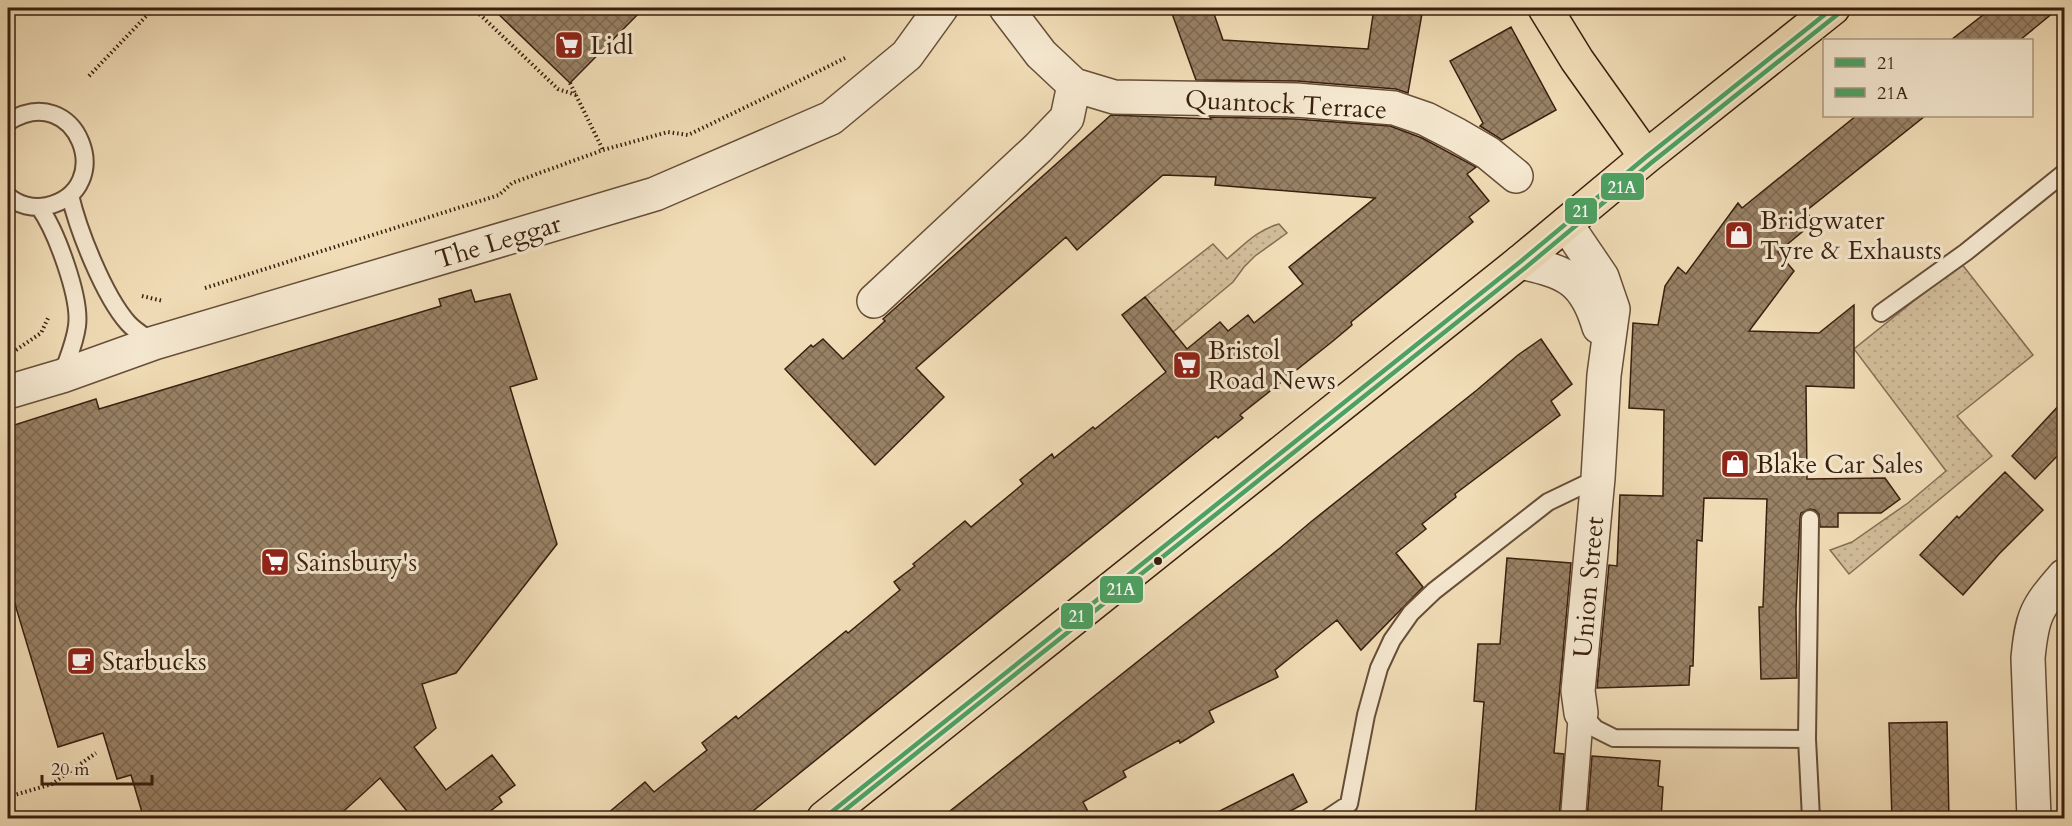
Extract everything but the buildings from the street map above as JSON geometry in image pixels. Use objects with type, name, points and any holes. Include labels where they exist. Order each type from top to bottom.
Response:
[{"type":"main road","points":[[1545,8],[1577,60],[1646,157]]},
{"type":"main road","points":[[824,819],[1520,262],[1646,157],[1833,8]]},
{"type":"street","name":"The Leggar","points":[[8,392],[62,376],[154,343],[655,194],[831,118],[907,55],[941,8]]},
{"type":"street","name":"Quantock Terrace","points":[[1006,8],[1041,54],[1074,85],[1114,97],[1296,100],[1394,108],[1426,119],[1457,135],[1488,153],[1516,176]]},
{"type":"street","points":[[874,301],[1038,148],[1067,118],[1074,85]]},
{"type":"street","name":"Union Street","points":[[1566,224],[1602,277],[1613,309],[1604,375],[1598,478],[1578,691],[1581,713],[1573,819]]},
{"type":"street","name":"Union Street","points":[[1520,262],[1549,268],[1571,278],[1593,305],[1608,355]]},
{"type":"street","points":[[2034,819],[2028,658],[2031,633],[2036,612],[2064,576]]},
{"type":"lane","points":[[8,122],[33,111],[46,112],[70,124],[79,135],[85,150],[85,166],[80,182],[70,195],[56,204],[39,207],[26,206],[8,196]]},
{"type":"lane","points":[[1881,313],[1966,252],[2064,173]]},
{"type":"lane","points":[[70,195],[75,215],[110,298],[129,324],[154,343]]},
{"type":"lane","points":[[39,207],[47,217],[66,265],[76,307],[77,326],[62,376]]},
{"type":"lane","points":[[1328,819],[1349,812],[1366,715],[1379,668],[1392,640],[1411,614],[1434,591],[1548,502],[1598,478]]},
{"type":"lane","points":[[1810,519],[1807,739],[1811,819]]},
{"type":"lane","points":[[1581,713],[1596,729],[1614,738],[1807,739]]},
{"type":"path","points":[[89,76],[154,8]]},
{"type":"path","points":[[473,8],[558,89],[576,95]]},
{"type":"path","points":[[195,291],[499,195],[512,183],[603,150],[668,132],[688,135],[846,57]]},
{"type":"path","points":[[570,83],[603,150]]},
{"type":"path","points":[[134,294],[161,302],[172,298]]},
{"type":"path","points":[[8,353],[18,350],[41,333],[48,317]]},
{"type":"path","points":[[8,797],[51,784],[96,753]]},
{"type":"shaded area","points":[[1279,224],[1287,233],[1255,256],[1233,282],[1173,332],[1145,297],[1213,244],[1227,259],[1257,234]]},
{"type":"shaded area","points":[[1961,263],[2033,355],[1957,416],[1992,456],[1849,574],[1830,550],[1852,542],[1908,503],[1946,471],[1854,349]]},
{"type":"transit line","name":"21","points":[[824,818],[1520,262],[1646,157],[1833,8]]},
{"type":"transit line","name":"21A","points":[[835,818],[1525,268],[1651,163],[1838,14]]},
{"type":"place","name":"Lidl","points":[[569,45]]},
{"type":"place","name":"Bridgwater Tyre & Exhausts","points":[[1739,235]]},
{"type":"place","name":"Bristol Road News","points":[[1187,365]]},
{"type":"place","name":"Blake Car Sales","points":[[1735,464]]},
{"type":"place","name":"Sainsbury's","points":[[275,562]]},
{"type":"place","name":"Starbucks","points":[[81,661]]}]
